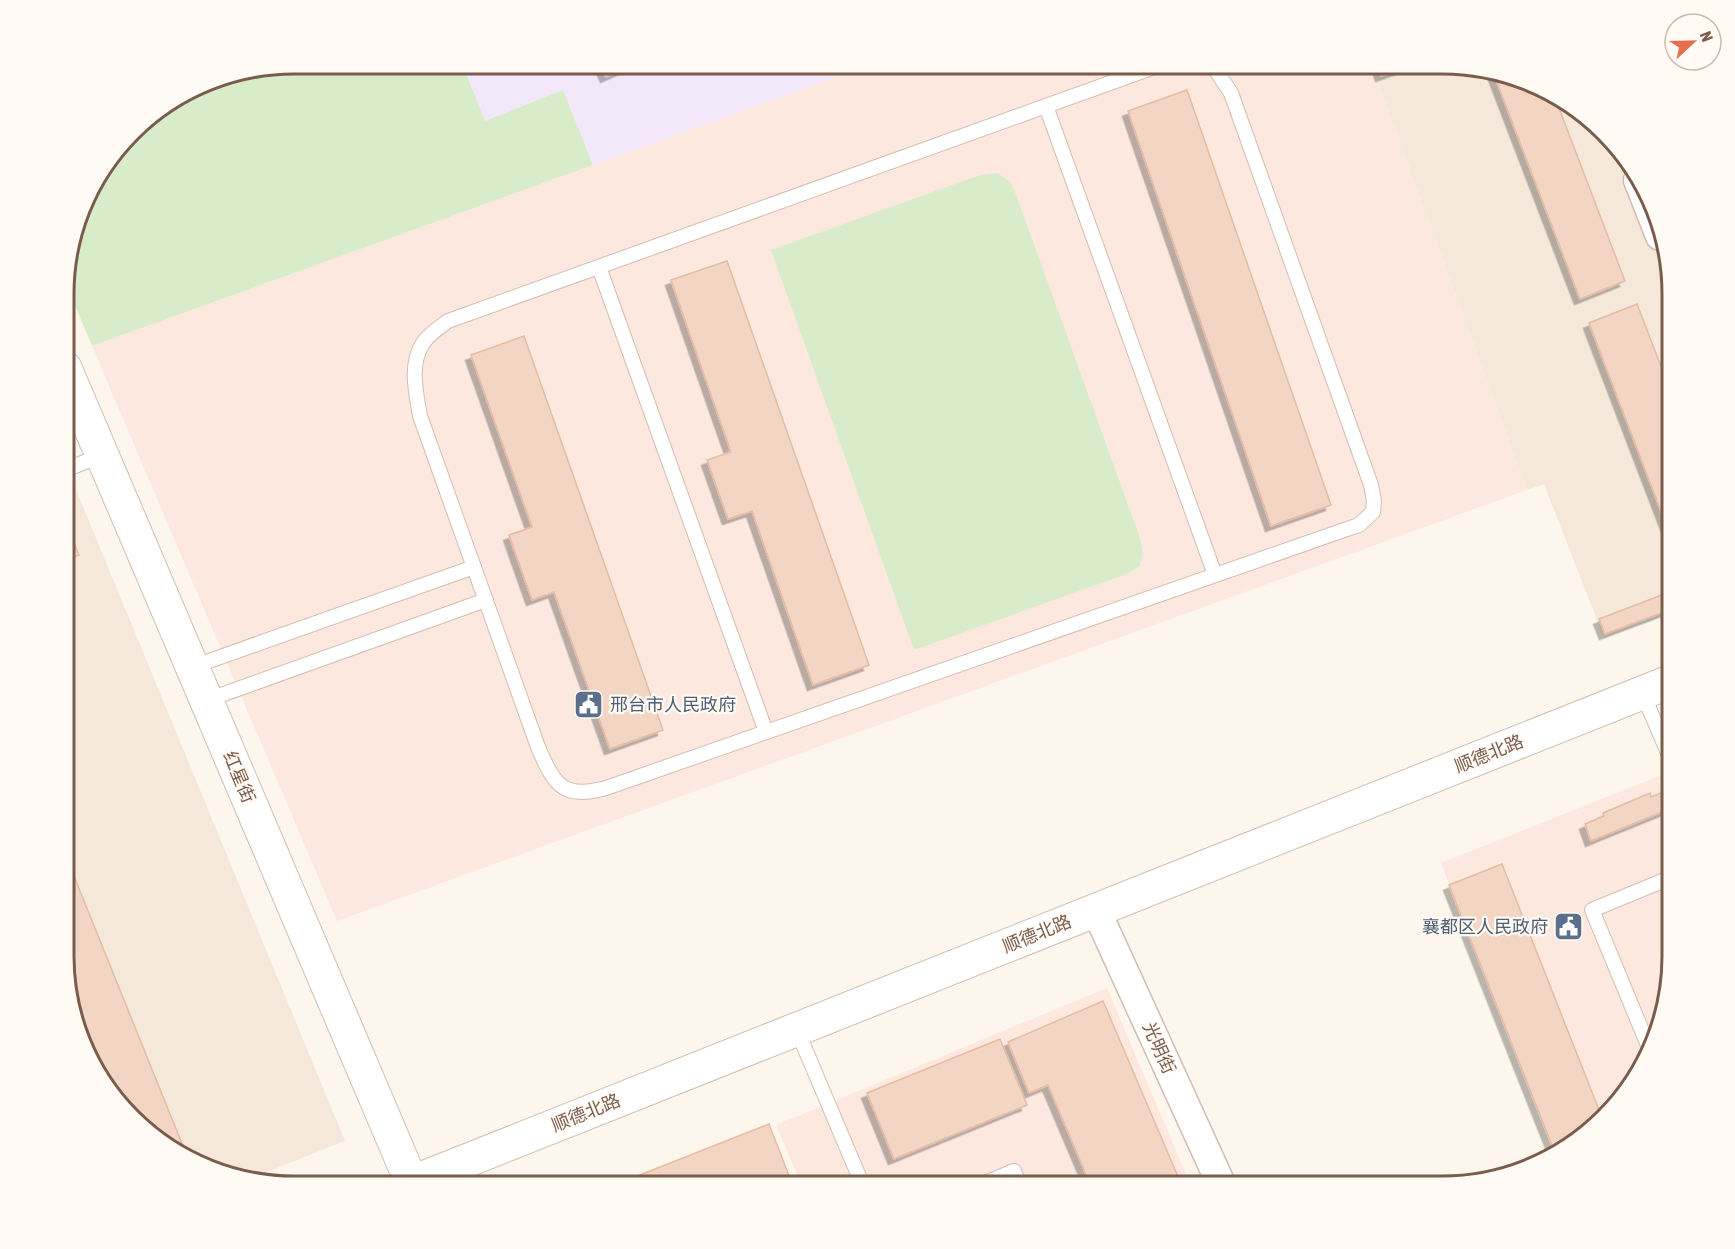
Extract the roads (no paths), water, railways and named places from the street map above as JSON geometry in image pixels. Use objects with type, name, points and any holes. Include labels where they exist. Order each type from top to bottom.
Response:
[{"type":"street","name":"红星街","points":[[74,389],[207,700],[406,1176]]},
{"type":"street","name":"顺德北路","points":[[429,1176],[1657,687]]},
{"type":"street","name":"光明街","points":[[1096,910],[1217,1176]]},
{"type":"lane","points":[[1135,74],[448,321],[423,343],[414,371],[414,385],[420,416],[549,772],[559,784],[575,792],[587,793],[606,788],[1359,525],[1373,512],[1374,501],[1371,485],[1231,93],[1218,74]]},
{"type":"lane","points":[[1046,106],[1215,575]]},
{"type":"lane","points":[[599,267],[766,732]]},
{"type":"lane","points":[[74,466],[102,455]]},
{"type":"lane","points":[[192,667],[474,567]]},
{"type":"lane","points":[[207,700],[486,600]]},
{"type":"lane","points":[[1657,687],[1662,714]]},
{"type":"lane","points":[[1645,1038],[1592,910],[1662,881]]},
{"type":"lane","points":[[797,1030],[859,1176]]},
{"type":"lane","points":[[1002,1176],[1014,1171],[1016,1176]]},
{"type":"place","name":"邢台市人民政府","points":[[589,705]]},
{"type":"place","name":"襄都区人民政府","points":[[1569,927]]}]
